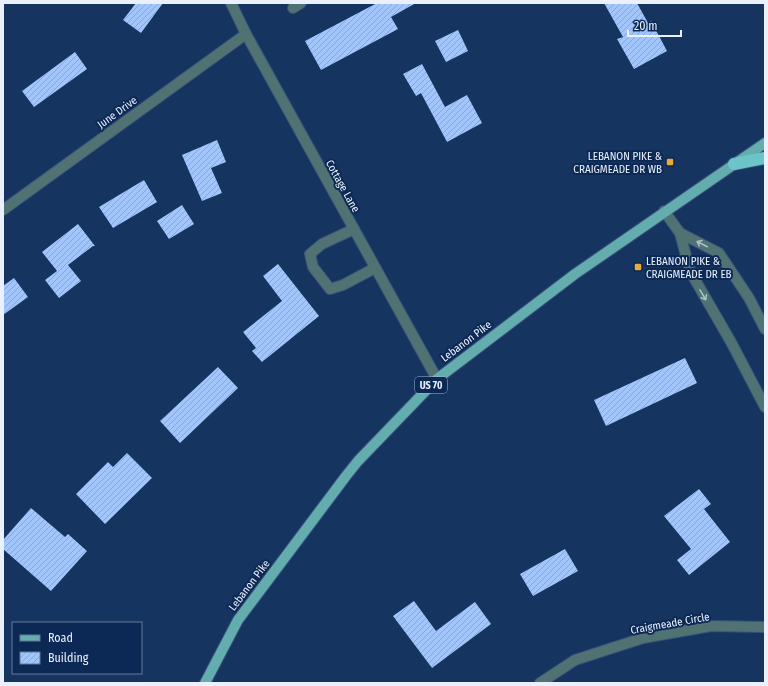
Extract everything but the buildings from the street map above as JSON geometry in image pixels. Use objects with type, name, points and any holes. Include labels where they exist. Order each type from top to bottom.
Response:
[{"type":"highway","points":[[734,164],[765,158]]},
{"type":"main road","name":"Lebanon Pike","points":[[205,683],[238,620],[350,471],[437,379],[574,274],[765,143]]},
{"type":"street","name":"Cottage Lane","points":[[231,3],[246,34],[437,379]]},
{"type":"street","name":"June Drive","points":[[3,210],[246,34]]},
{"type":"street","points":[[664,211],[680,233],[690,271],[731,342],[765,407]]},
{"type":"street","points":[[354,229],[322,244],[310,254],[313,267],[330,289],[343,285],[375,268]]},
{"type":"street","points":[[680,233],[719,253],[749,298],[765,329]]},
{"type":"street","name":"Craigmeade Circle","points":[[540,683],[575,660],[643,638],[712,626],[765,627]]},
{"type":"place","name":"LEBANON PIKE & CRAIGMEADE DR WB","points":[[670,162]]},
{"type":"place","name":"LEBANON PIKE & CRAIGMEADE DR EB","points":[[638,267]]}]
